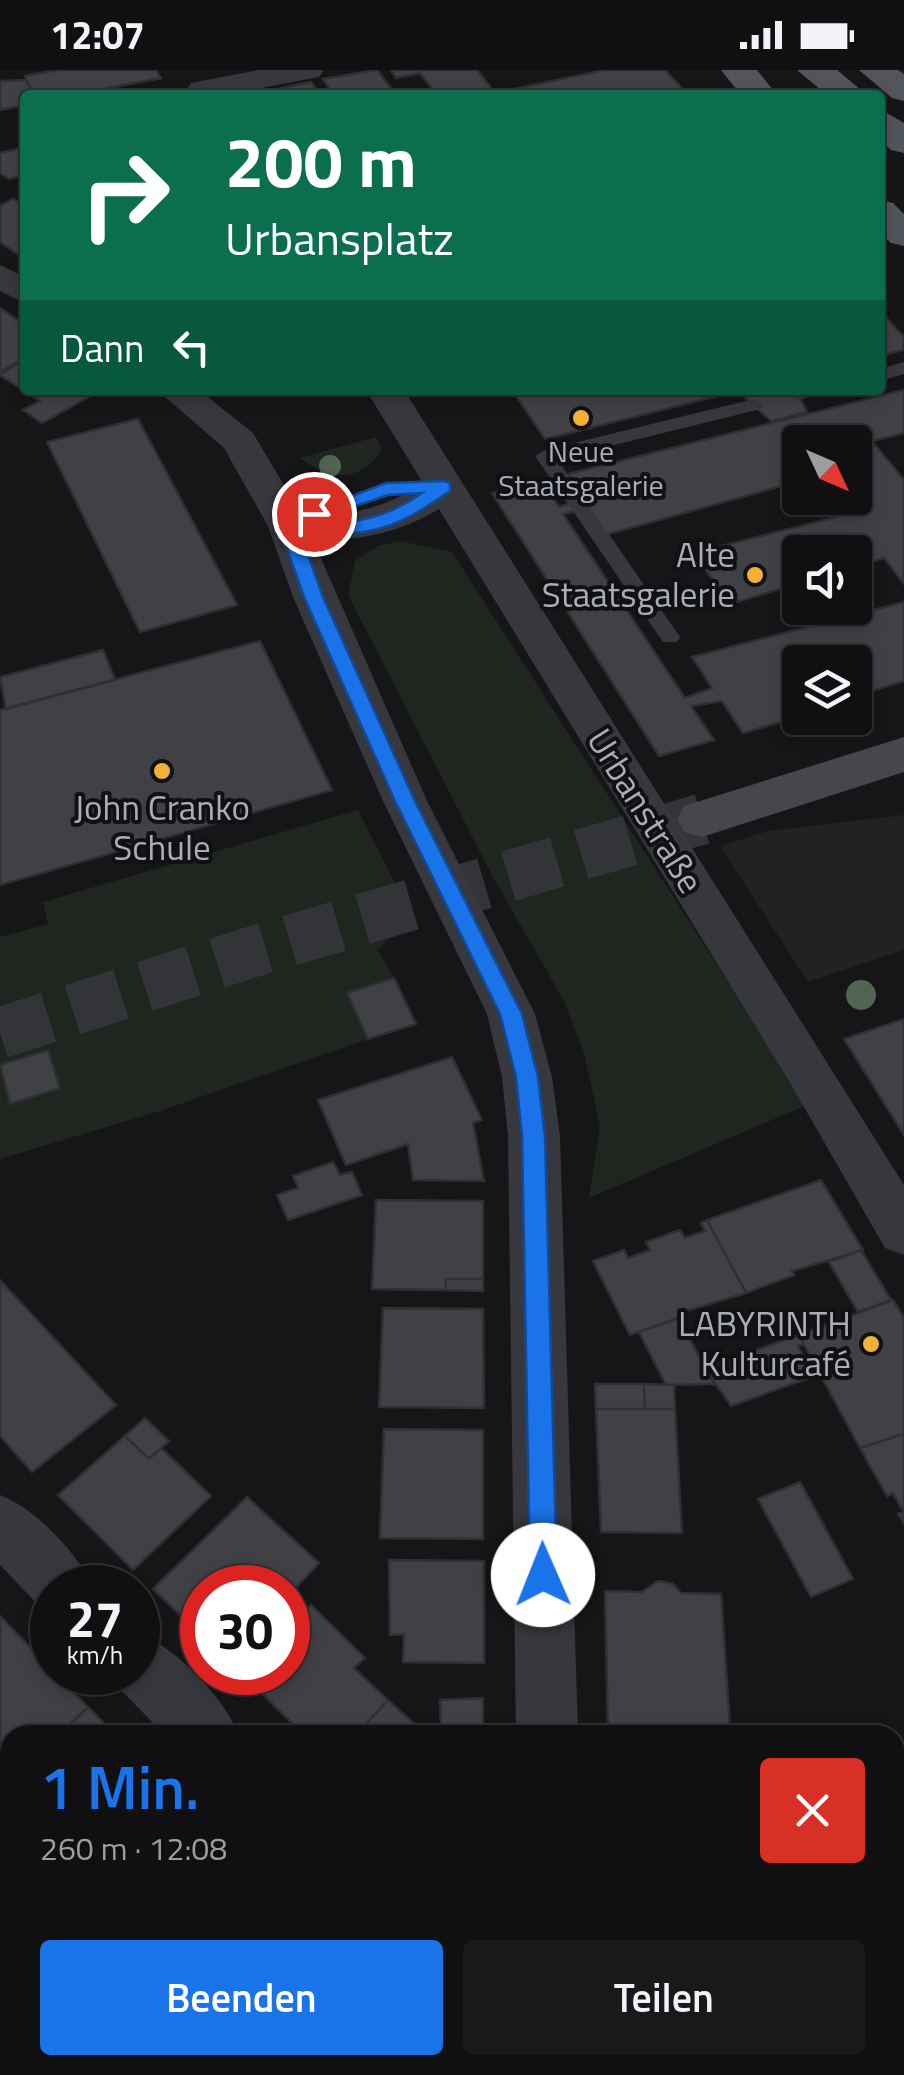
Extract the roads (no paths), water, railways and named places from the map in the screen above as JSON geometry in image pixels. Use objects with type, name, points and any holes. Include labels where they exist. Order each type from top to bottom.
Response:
[{"type":"main road","points":[[738,70],[756,90]]},
{"type":"main road","points":[[814,70],[843,90]]},
{"type":"main road","points":[[852,70],[874,90]]},
{"type":"main road","points":[[876,70],[904,91]]},
{"type":"main road","points":[[885,100],[904,117]]},
{"type":"main road","points":[[885,125],[904,142]]},
{"type":"main road","points":[[885,216],[904,235]]},
{"type":"main road","points":[[904,754],[709,817],[904,793]]},
{"type":"street","points":[[199,85],[308,70]]},
{"type":"street","points":[[182,395],[240,440],[288,526],[314,597],[405,801],[511,1014],[527,1077],[534,1136],[547,1725]]},
{"type":"street","name":"Urbanstraße","points":[[388,395],[806,1067],[904,1232]]},
{"type":"street","points":[[288,526],[355,530],[403,515],[444,487]]},
{"type":"street","points":[[0,1523],[41,1565]]},
{"type":"street","points":[[160,1686],[198,1725]]},
{"type":"lane","points":[[670,637],[545,456],[754,405]]},
{"type":"tunnel","points":[[0,1033],[255,951],[702,819]]},
{"type":"place","name":"Neue Staatsgalerie","points":[[581,418]]},
{"type":"place","name":"Alte Staatsgalerie","points":[[755,575]]},
{"type":"place","name":"John Cranko Schule","points":[[162,771]]},
{"type":"place","name":"LABYRINTH Kulturcafé","points":[[871,1344]]}]
